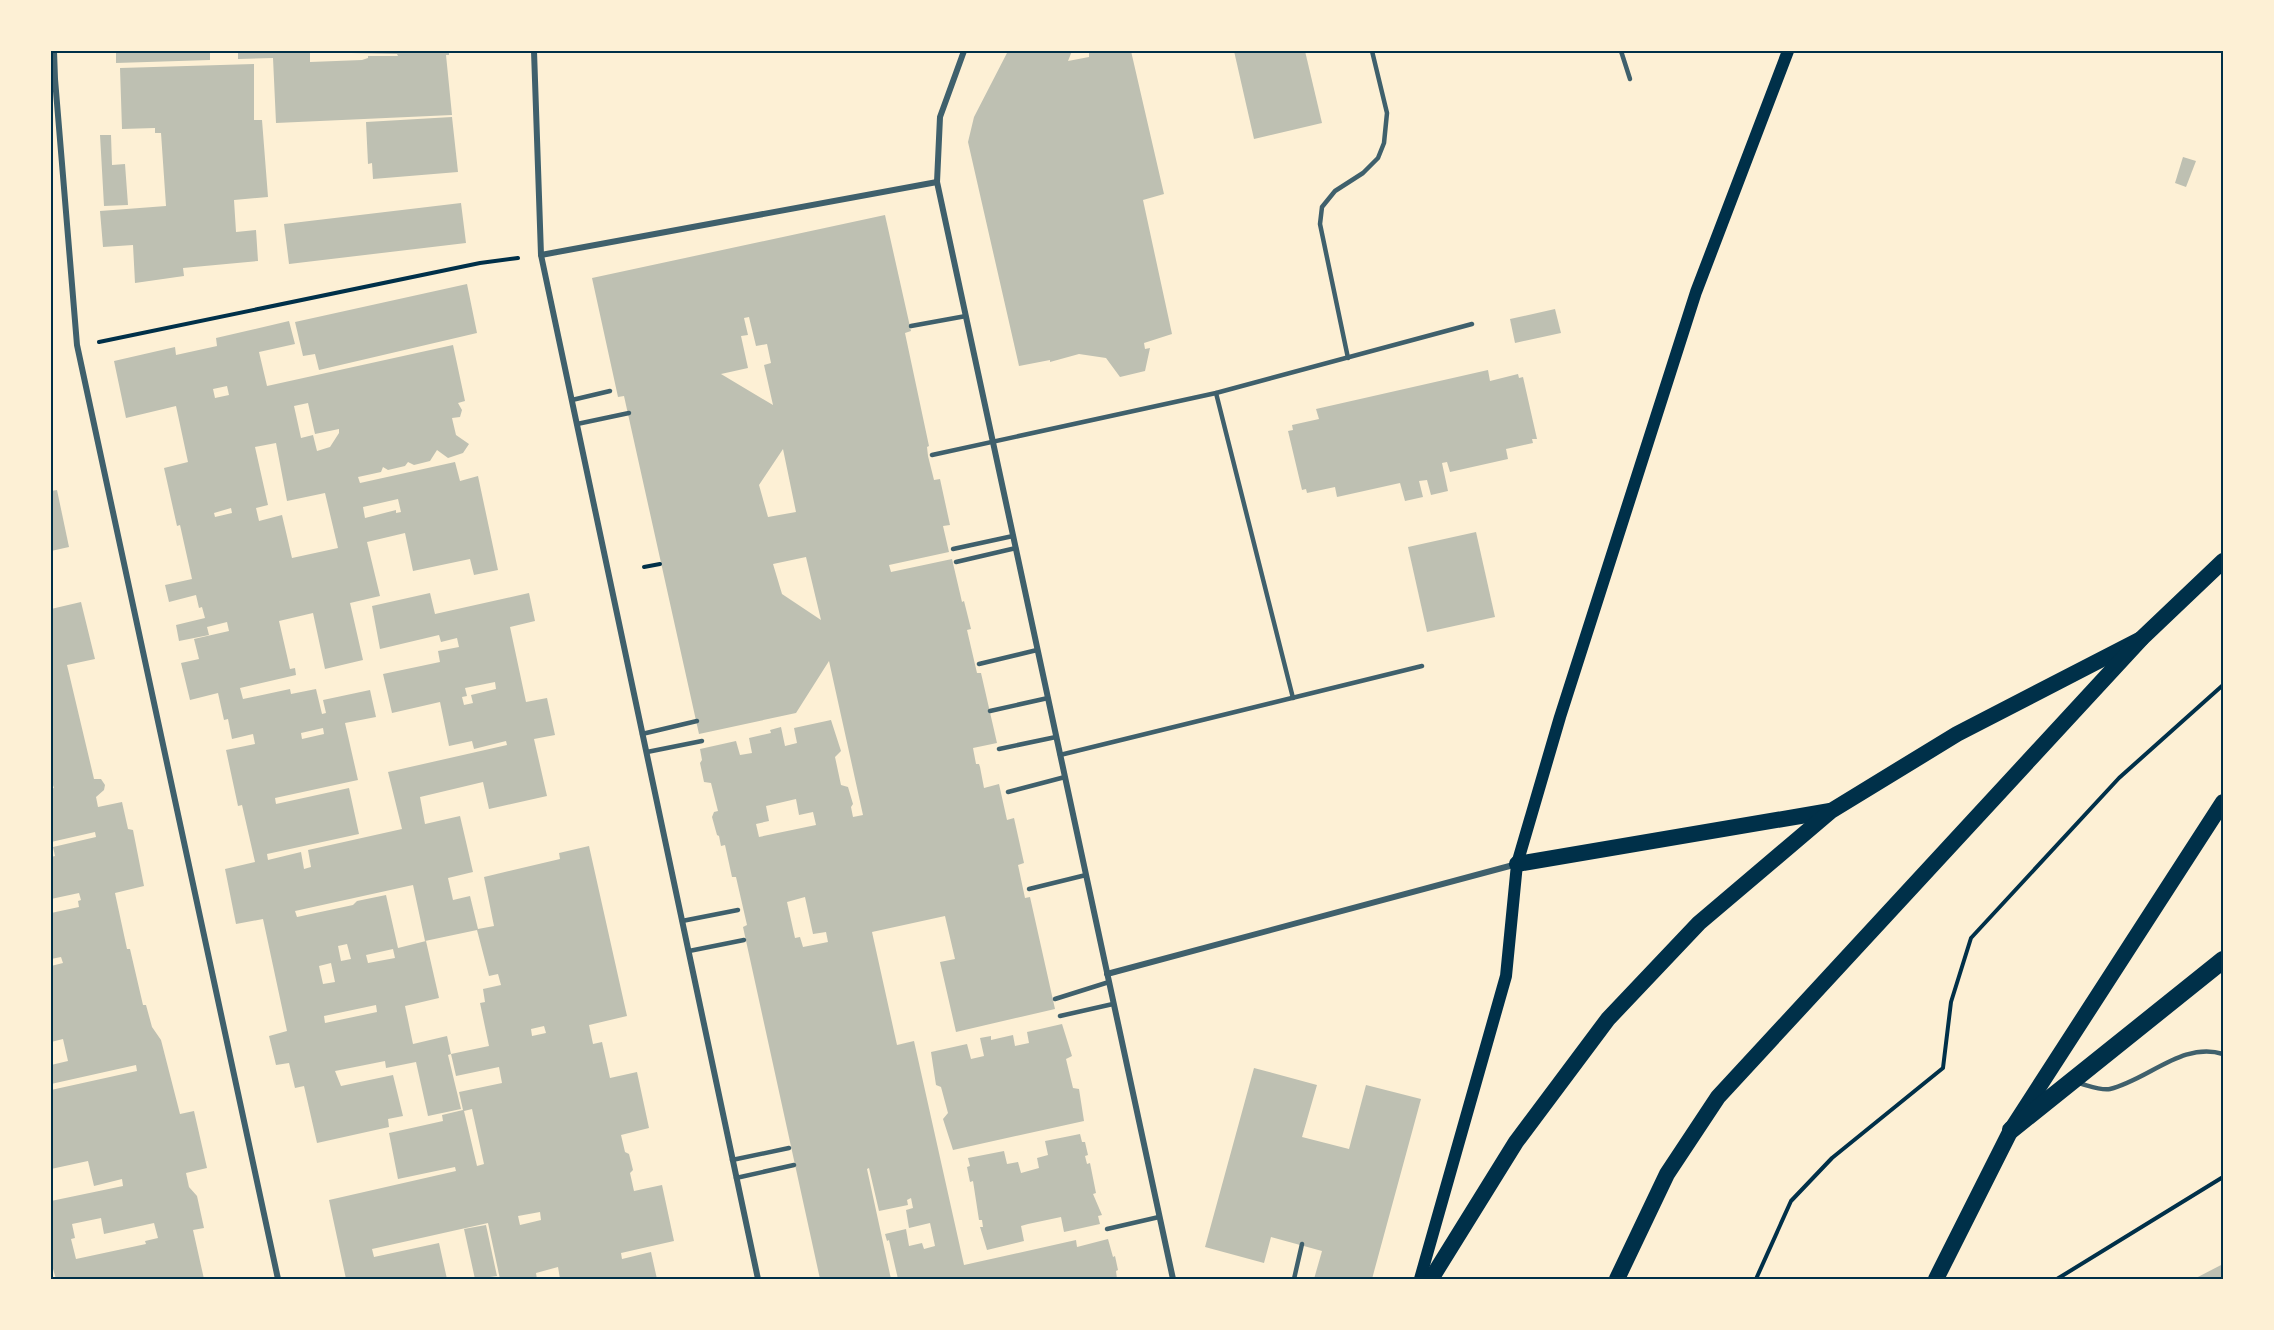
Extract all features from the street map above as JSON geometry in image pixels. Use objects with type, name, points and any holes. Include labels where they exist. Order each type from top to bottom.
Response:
[{"type":"highway","points":[[1617,1279],[1667,1174],[1718,1097],[2141,639],[2223,561]]},
{"type":"highway","points":[[1431,1279],[1516,1142],[1608,1019],[1699,923],[1831,811],[1957,734],[2141,639]]},
{"type":"highway","points":[[1936,1279],[2011,1130],[2223,802]]},
{"type":"highway","points":[[1517,864],[1831,811]]},
{"type":"highway","points":[[2011,1130],[2223,960]]},
{"type":"main road","points":[[1420,1279],[1506,976],[1517,864],[1560,717],[1696,292],[1788,51]]},
{"type":"street","points":[[54,51],[77,345],[278,1279]]},
{"type":"street","points":[[534,51],[542,255],[758,1279]]},
{"type":"street","points":[[964,51],[940,117],[937,182],[1173,1279]]},
{"type":"street","points":[[542,255],[937,182]]},
{"type":"street","points":[[1107,974],[1517,864]]},
{"type":"lane","points":[[1348,358],[1320,224],[1322,207],[1335,191],[1363,173],[1378,158],[1384,143],[1387,113],[1372,51]]},
{"type":"lane","points":[[1621,51],[1630,79]]},
{"type":"lane","points":[[911,326],[966,316]]},
{"type":"lane","points":[[932,454],[1216,393],[1473,324]]},
{"type":"lane","points":[[572,400],[609,391]]},
{"type":"lane","points":[[1216,393],[1293,698]]},
{"type":"lane","points":[[577,424],[629,413]]},
{"type":"lane","points":[[953,549],[1012,536]]},
{"type":"lane","points":[[956,562],[1016,548]]},
{"type":"lane","points":[[979,664],[1037,650]]},
{"type":"lane","points":[[1060,755],[1422,666]]},
{"type":"lane","points":[[990,711],[1048,698]]},
{"type":"lane","points":[[642,734],[697,722]]},
{"type":"lane","points":[[999,749],[1056,737]]},
{"type":"lane","points":[[647,752],[702,741]]},
{"type":"lane","points":[[1008,792],[1065,777]]},
{"type":"lane","points":[[1029,889],[1086,875]]},
{"type":"lane","points":[[682,921],[738,910]]},
{"type":"lane","points":[[688,951],[744,940]]},
{"type":"lane","points":[[1055,999],[1109,982]]},
{"type":"lane","points":[[1060,1016],[1113,1004]]},
{"type":"lane","points":[[2069,1082],[2108,1090],[2136,1079],[2192,1051],[2212,1050],[2223,1054]]},
{"type":"lane","points":[[732,1160],[789,1148]]},
{"type":"lane","points":[[736,1178],[794,1165]]},
{"type":"lane","points":[[1107,1228],[1159,1217]]},
{"type":"lane","points":[[1294,1279],[1302,1244]]},
{"type":"path","points":[[77,345],[480,263],[542,255]]},
{"type":"path","points":[[644,567],[660,564]]},
{"type":"path","points":[[1756,1279],[1791,1201],[1832,1158],[1943,1068],[1951,1002],[1971,938],[2119,778],[2223,685]]},
{"type":"path","points":[[2057,1279],[2223,1177]]},
{"type":"building","points":[[116,51],[210,51],[210,60],[116,63]]},
{"type":"building","points":[[238,51],[310,51],[310,62],[362,60],[368,56],[398,56],[397,54],[351,53],[351,51],[449,51],[449,55],[446,55],[452,115],[276,123],[273,58],[238,59]]},
{"type":"building","points":[[1008,51],[1072,51],[1068,61],[1089,57],[1089,51],[1131,51],[1164,194],[1143,200],[1172,334],[1144,343],[1145,349],[1150,348],[1145,371],[1120,377],[1106,358],[1079,354],[1050,362],[1050,360],[1019,366],[968,142],[974,117]]},
{"type":"building","points":[[1234,51],[1305,51],[1322,123],[1254,139]]},
{"type":"building","points":[[254,64],[254,120],[262,120],[268,197],[234,200],[236,232],[256,230],[258,261],[183,268],[184,276],[135,283],[133,245],[103,247],[100,211],[166,206],[161,133],[155,133],[155,128],[122,129],[120,68]]},
{"type":"building","points":[[452,117],[458,172],[373,179],[372,163],[368,164],[366,122]]},
{"type":"building","points":[[100,135],[111,135],[112,165],[125,164],[128,205],[104,206]]},
{"type":"building","points":[[2183,157],[2196,161],[2186,187],[2175,183]]},
{"type":"building","points":[[461,203],[466,243],[289,264],[284,224]]},
{"type":"building","points":[[885,215],[911,331],[905,333],[929,446],[927,447],[928,456],[934,480],[940,479],[950,525],[943,526],[949,552],[889,565],[891,572],[952,559],[971,629],[967,630],[977,673],[981,673],[997,743],[973,748],[976,764],[980,767],[984,788],[999,784],[1007,820],[1014,818],[1024,863],[1018,865],[1025,898],[1030,897],[1055,1009],[956,1032],[940,962],[955,959],[945,916],[872,932],[897,1045],[914,1041],[964,1265],[1076,1240],[1077,1247],[1108,1239],[1113,1257],[1115,1256],[1117,1279],[898,1279],[889,1240],[887,1241],[885,1234],[906,1229],[909,1246],[922,1243],[924,1249],[935,1246],[930,1223],[909,1228],[906,1210],[913,1208],[911,1198],[907,1200],[908,1205],[879,1211],[869,1168],[867,1169],[891,1279],[820,1279],[743,927],[747,925],[736,877],[732,877],[725,845],[721,846],[712,817],[714,812],[718,811],[711,783],[704,782],[700,749],[736,741],[740,755],[752,753],[749,738],[771,733],[770,730],[781,727],[785,746],[797,743],[794,728],[831,720],[841,751],[835,757],[841,785],[848,787],[853,804],[851,807],[853,817],[863,815],[829,661],[796,713],[699,734],[624,396],[618,397],[592,278]],"holes":[[[749,317],[756,346],[767,344],[771,363],[764,365],[773,405],[721,374],[748,368],[741,336],[748,335],[744,318]],[[783,449],[796,512],[768,517],[759,485]],[[806,557],[821,620],[782,594],[773,564]],[[796,799],[799,815],[813,812],[816,825],[759,837],[756,824],[769,821],[766,806]],[[805,897],[813,934],[826,932],[828,942],[803,947],[800,937],[795,938],[787,902]]]},
{"type":"building","points":[[467,284],[477,333],[319,370],[315,354],[303,356],[295,322]]},
{"type":"building","points":[[1555,309],[1561,333],[1515,343],[1510,319]]},
{"type":"building","points":[[289,321],[295,344],[259,352],[267,386],[453,345],[465,401],[458,403],[462,410],[460,417],[452,418],[456,435],[469,444],[463,453],[448,458],[437,450],[430,461],[414,465],[408,462],[405,466],[388,470],[383,467],[381,472],[358,477],[360,483],[455,462],[460,481],[478,476],[498,570],[474,575],[470,559],[413,571],[405,533],[367,542],[380,596],[350,603],[363,660],[325,669],[313,613],[279,621],[290,669],[295,668],[296,675],[240,688],[243,699],[290,689],[291,694],[316,689],[322,714],[326,713],[323,700],[370,690],[376,717],[345,723],[358,780],[275,798],[276,804],[349,788],[359,834],[267,854],[268,860],[301,852],[304,869],[311,867],[308,850],[402,829],[388,772],[507,745],[506,741],[474,749],[472,741],[449,746],[440,702],[392,713],[383,674],[440,662],[438,651],[459,647],[457,638],[441,642],[439,635],[380,649],[372,606],[430,593],[435,614],[529,593],[535,621],[510,627],[526,702],[547,698],[555,735],[534,739],[547,796],[489,809],[483,782],[420,797],[425,824],[460,816],[473,872],[448,878],[453,900],[470,896],[478,929],[494,926],[484,877],[560,859],[559,853],[589,846],[627,1016],[589,1025],[593,1044],[602,1042],[610,1078],[637,1072],[649,1128],[621,1135],[633,1170],[630,1173],[634,1191],[662,1185],[674,1241],[621,1253],[622,1259],[651,1252],[657,1279],[560,1279],[558,1267],[536,1273],[537,1279],[500,1279],[488,1223],[372,1249],[374,1257],[439,1243],[447,1279],[346,1279],[329,1200],[456,1171],[455,1167],[398,1179],[389,1133],[443,1121],[442,1115],[463,1110],[459,1092],[502,1083],[499,1067],[456,1076],[451,1054],[448,1055],[461,1109],[428,1116],[416,1062],[386,1068],[385,1061],[335,1071],[341,1086],[393,1075],[403,1116],[388,1119],[389,1127],[317,1143],[304,1086],[295,1088],[289,1063],[276,1065],[269,1036],[287,1031],[263,919],[236,924],[225,869],[255,862],[242,805],[238,806],[226,750],[255,744],[253,734],[232,739],[228,719],[224,720],[218,693],[190,700],[181,663],[199,659],[194,639],[229,631],[227,622],[207,627],[209,635],[179,641],[176,625],[205,618],[202,607],[199,608],[196,595],[169,602],[165,585],[192,579],[164,468],[188,462],[176,406],[126,418],[114,361],[175,347],[176,355],[217,346],[216,338]],"holes":[[[227,386],[229,395],[215,398],[213,389]],[[308,403],[315,434],[339,429],[330,447],[317,451],[313,435],[301,438],[294,406]],[[276,443],[287,501],[325,493],[338,548],[292,558],[282,515],[259,521],[256,508],[268,505],[255,447]],[[398,499],[401,512],[396,513],[396,510],[365,518],[363,507]],[[231,508],[232,513],[215,517],[214,513]],[[495,682],[496,689],[471,695],[473,703],[464,705],[462,697],[467,696],[465,688]],[[323,728],[324,734],[302,739],[301,733]],[[413,885],[425,941],[477,930],[489,976],[498,974],[501,985],[483,989],[485,1002],[480,1003],[489,1046],[451,1054],[447,1036],[413,1044],[405,1006],[439,998],[426,941],[398,948],[386,895],[297,917],[295,911]],[[347,944],[351,959],[341,961],[338,946]],[[393,949],[395,958],[368,963],[366,955]],[[331,963],[335,982],[323,984],[319,966]],[[376,1005],[377,1012],[325,1023],[324,1016]],[[544,1026],[546,1033],[532,1036],[531,1029]],[[472,1109],[484,1164],[477,1166],[464,1111]],[[540,1212],[541,1220],[520,1225],[518,1216]]]},
{"type":"building","points":[[1488,370],[1490,381],[1518,374],[1519,378],[1523,377],[1537,439],[1532,439],[1533,443],[1506,449],[1508,459],[1450,472],[1447,462],[1442,463],[1448,491],[1431,495],[1427,480],[1419,481],[1423,497],[1405,501],[1400,483],[1337,497],[1335,487],[1307,493],[1306,489],[1302,490],[1288,431],[1293,430],[1292,425],[1319,419],[1316,409]]},
{"type":"building","points":[[57,490],[69,547],[51,551],[51,491]]},
{"type":"building","points":[[1476,532],[1495,617],[1427,632],[1408,547]]},
{"type":"building","points":[[81,602],[95,659],[67,665],[94,779],[101,779],[105,785],[104,790],[96,797],[98,807],[122,802],[128,829],[133,830],[144,886],[115,893],[127,949],[130,949],[143,1005],[146,1005],[152,1027],[161,1040],[180,1114],[194,1111],[207,1168],[186,1173],[189,1187],[197,1196],[204,1228],[193,1230],[204,1279],[56,1279],[51,1262],[51,1201],[123,1186],[122,1179],[94,1186],[88,1161],[51,1169],[51,1090],[137,1071],[136,1065],[51,1084],[51,1065],[68,1061],[63,1039],[51,1042],[51,966],[63,963],[61,957],[51,959],[51,913],[79,907],[78,901],[81,900],[79,893],[51,899],[51,857],[55,856],[53,847],[96,837],[95,832],[51,842],[51,789],[54,788],[51,779],[51,609]],"holes":[[[101,1218],[104,1234],[154,1223],[158,1238],[145,1241],[146,1244],[76,1259],[71,1239],[75,1238],[72,1224]]]},
{"type":"building","points":[[1062,1024],[1072,1056],[1066,1059],[1073,1088],[1079,1089],[1084,1121],[953,1150],[943,1119],[948,1113],[941,1087],[936,1085],[931,1052],[967,1044],[971,1059],[984,1056],[980,1038],[991,1036],[991,1040],[1013,1035],[1015,1046],[1029,1043],[1027,1032]]},
{"type":"building","points":[[1254,1068],[1317,1085],[1302,1137],[1349,1149],[1366,1085],[1421,1099],[1372,1279],[1314,1279],[1322,1251],[1271,1237],[1264,1263],[1205,1247]]},
{"type":"building","points":[[1080,1134],[1082,1142],[1085,1142],[1088,1155],[1085,1156],[1087,1164],[1090,1163],[1096,1193],[1093,1194],[1102,1215],[1098,1216],[1100,1224],[1064,1232],[1061,1217],[1028,1224],[1021,1226],[1024,1241],[987,1250],[980,1227],[983,1227],[982,1220],[979,1220],[973,1181],[970,1182],[968,1158],[1004,1151],[1007,1164],[1018,1162],[1021,1173],[1039,1168],[1037,1158],[1048,1155],[1045,1141]]},
{"type":"building","points":[[486,1225],[497,1276],[475,1279],[464,1229]]},
{"type":"building","points":[[2223,1264],[2223,1279],[2194,1279]]}]
